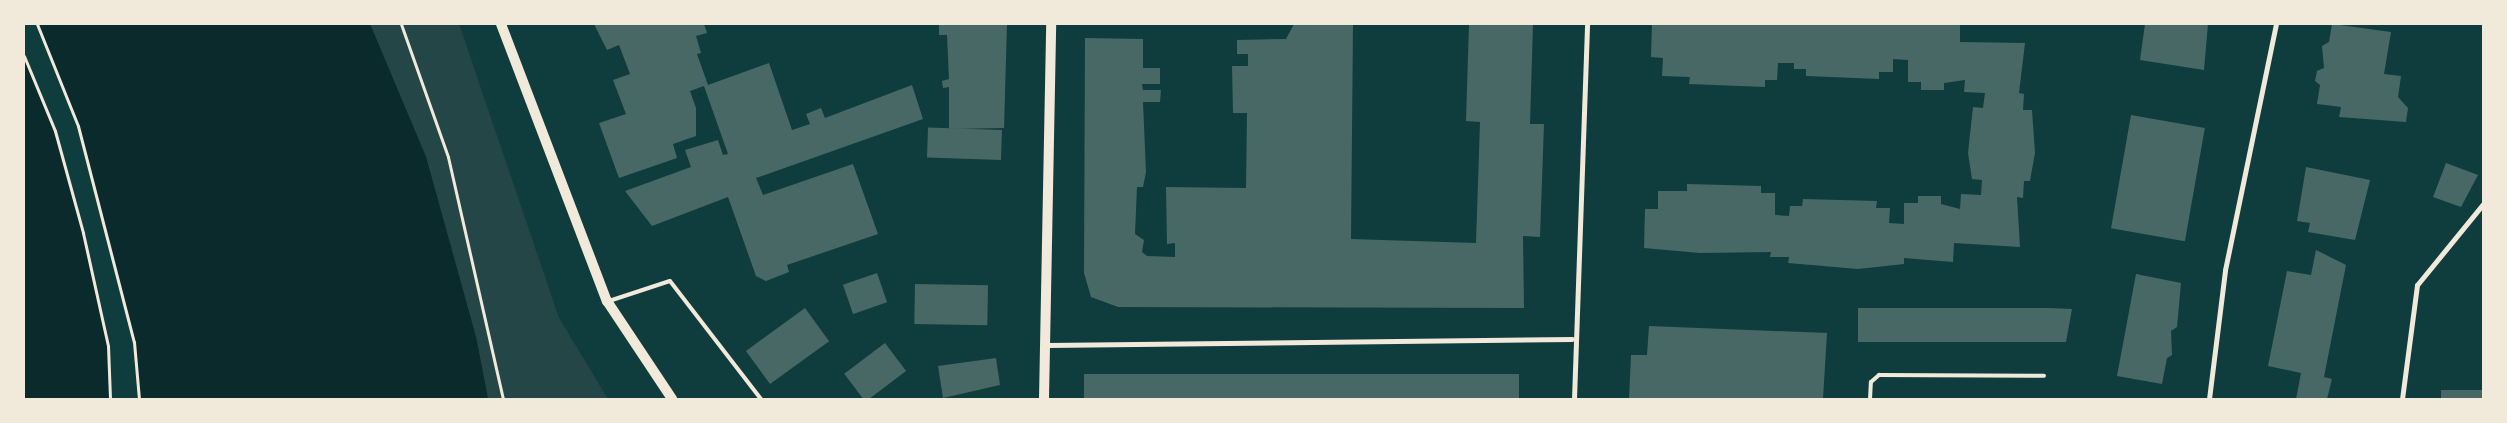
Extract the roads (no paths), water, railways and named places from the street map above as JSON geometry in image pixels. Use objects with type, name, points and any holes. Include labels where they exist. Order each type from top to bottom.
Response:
[{"type":"main road","points":[[501,24],[607,301],[672,399]]},
{"type":"main road","points":[[1044,399],[1047,345],[1051,24]]},
{"type":"street","points":[[1574,399],[1572,339],[1588,24]]},
{"type":"street","points":[[2209,399],[2225,270],[2276,24]]},
{"type":"street","points":[[2402,399],[2417,285],[2483,204]]},
{"type":"street","points":[[1047,345],[1572,339]]},
{"type":"lane","points":[[607,301],[670,281],[761,399]]},
{"type":"lane","points":[[1870,399],[1871,382],[1879,375],[2044,376]]}]
